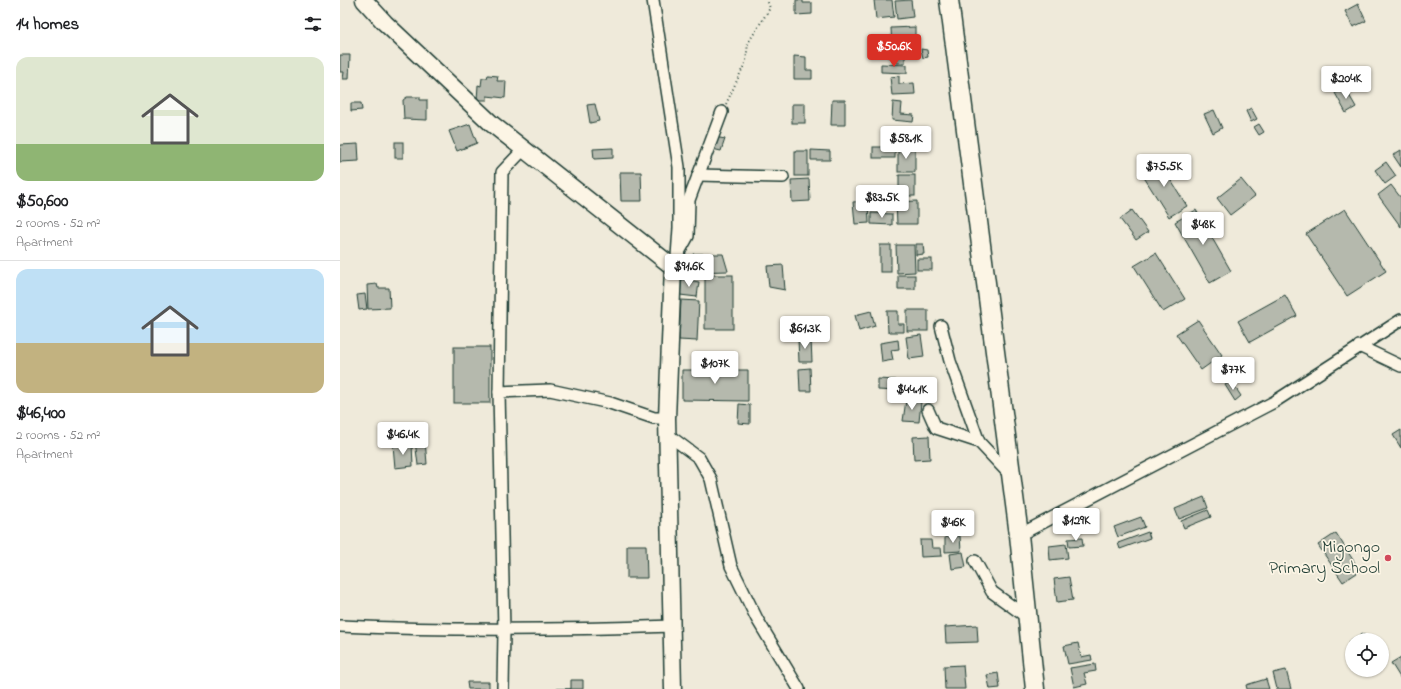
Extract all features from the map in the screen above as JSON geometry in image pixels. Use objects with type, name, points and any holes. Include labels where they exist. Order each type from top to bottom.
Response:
[{"type":"main road","points":[[949,0],[1012,476],[1035,689]]},
{"type":"street","points":[[364,0],[385,23],[486,118],[524,149],[675,262]]},
{"type":"street","points":[[653,0],[679,167],[666,418],[673,689]]},
{"type":"street","points":[[675,262],[688,236],[688,200],[722,112]]},
{"type":"street","points":[[503,689],[504,631],[499,392],[502,172],[524,149]]},
{"type":"street","points":[[698,175],[783,177]]},
{"type":"street","points":[[1019,535],[1274,402],[1401,320]]},
{"type":"street","points":[[941,326],[950,362],[979,442],[1012,476]]},
{"type":"street","points":[[1359,346],[1401,366]]},
{"type":"street","points":[[499,392],[550,390],[610,403],[654,418],[666,418]]},
{"type":"street","points":[[928,410],[936,428],[979,442]]},
{"type":"street","points":[[667,434],[699,458],[710,479],[731,566],[757,619],[799,689]]},
{"type":"street","points":[[975,561],[992,592],[1028,618]]},
{"type":"street","points":[[340,626],[430,630],[504,631],[672,626]]},
{"type":"path","points":[[722,112],[746,61],[748,44],[770,8],[767,0]]},
{"type":"building","points":[[796,0],[803,0],[803,3],[812,3],[812,14],[796,15]]},
{"type":"building","points":[[874,0],[892,0],[894,17],[876,19]]},
{"type":"building","points":[[911,0],[913,17],[897,19],[895,1]]},
{"type":"building","points":[[1358,4],[1366,21],[1353,27],[1345,11]]},
{"type":"building","points":[[915,27],[915,46],[892,47],[891,28]]},
{"type":"building","points":[[887,48],[905,48],[905,63],[896,63],[896,57],[887,57]]},
{"type":"building","points":[[921,49],[927,50],[928,57],[923,58]]},
{"type":"building","points":[[340,55],[350,55],[349,79],[343,79],[344,72],[340,72]]},
{"type":"building","points":[[794,56],[806,57],[806,70],[812,70],[812,79],[794,79]]},
{"type":"building","points":[[881,64],[907,65],[907,73],[881,72]]},
{"type":"building","points":[[488,75],[498,76],[497,81],[506,81],[505,98],[487,96],[487,100],[477,100],[478,85],[481,86],[482,78],[487,78]]},
{"type":"building","points":[[899,76],[899,84],[914,83],[915,94],[892,95],[890,77]]},
{"type":"building","points":[[1345,88],[1356,107],[1346,113],[1335,93]]},
{"type":"building","points":[[407,97],[420,97],[420,100],[427,100],[427,120],[404,119],[403,100]]},
{"type":"building","points":[[832,100],[845,100],[845,125],[831,125]]},
{"type":"building","points":[[893,102],[902,103],[901,114],[914,115],[913,122],[892,120]]},
{"type":"building","points":[[351,103],[361,103],[362,110],[351,111]]},
{"type":"building","points":[[595,104],[599,121],[590,123],[587,105]]},
{"type":"building","points":[[792,104],[805,104],[805,123],[792,123]]},
{"type":"building","points":[[1251,108],[1257,119],[1251,122],[1246,111]]},
{"type":"building","points":[[1214,110],[1222,128],[1213,133],[1204,114]]},
{"type":"building","points":[[470,124],[477,143],[457,151],[449,131]]},
{"type":"building","points":[[1259,124],[1264,132],[1259,135],[1254,127]]},
{"type":"building","points":[[715,137],[725,139],[721,151],[712,149]]},
{"type":"building","points":[[395,142],[403,142],[403,158],[395,158]]},
{"type":"building","points":[[358,144],[359,161],[340,162],[340,145]]},
{"type":"building","points":[[873,147],[895,147],[895,158],[873,158]]},
{"type":"building","points":[[613,148],[613,158],[594,159],[593,149]]},
{"type":"building","points":[[898,148],[915,148],[915,172],[898,172]]},
{"type":"building","points":[[811,150],[830,151],[830,160],[811,160]]},
{"type":"building","points":[[1401,150],[1401,167],[1393,155]]},
{"type":"building","points":[[795,151],[808,151],[808,176],[795,176]]},
{"type":"building","points":[[1158,160],[1187,206],[1169,217],[1140,171]]},
{"type":"building","points":[[1386,162],[1396,176],[1385,184],[1375,170]]},
{"type":"building","points":[[620,172],[641,172],[642,201],[621,201]]},
{"type":"building","points":[[899,175],[915,175],[915,196],[899,196]]},
{"type":"building","points":[[809,179],[810,201],[792,202],[791,180]]},
{"type":"building","points":[[1241,179],[1255,196],[1230,215],[1217,198]]},
{"type":"building","points":[[1391,185],[1401,198],[1401,227],[1378,195]]},
{"type":"building","points":[[871,198],[891,198],[891,208],[871,208]]},
{"type":"building","points":[[868,201],[869,223],[855,224],[853,202]]},
{"type":"building","points":[[917,201],[917,224],[897,224],[896,202]]},
{"type":"building","points":[[1345,209],[1386,271],[1347,296],[1306,234]]},
{"type":"building","points":[[1132,210],[1148,232],[1136,240],[1120,219]]},
{"type":"building","points":[[1196,210],[1231,271],[1210,283],[1175,222]]},
{"type":"building","points":[[871,213],[892,214],[892,225],[871,224]]},
{"type":"building","points":[[916,244],[923,244],[924,254],[916,255]]},
{"type":"building","points":[[880,245],[891,245],[891,272],[880,272]]},
{"type":"building","points":[[896,245],[914,245],[915,272],[897,273]]},
{"type":"building","points":[[1156,253],[1185,299],[1163,312],[1134,266]]},
{"type":"building","points":[[693,254],[723,254],[728,271],[693,272]]},
{"type":"building","points":[[917,259],[932,259],[932,270],[917,270]]},
{"type":"building","points":[[783,265],[785,290],[769,287],[767,266]]},
{"type":"building","points":[[705,275],[733,275],[733,329],[705,329]]},
{"type":"building","points":[[898,275],[915,275],[915,289],[898,289]]},
{"type":"building","points":[[682,279],[699,282],[697,297],[680,295]]},
{"type":"building","points":[[377,284],[378,288],[389,288],[390,308],[368,309],[367,285]]},
{"type":"building","points":[[365,294],[367,309],[359,310],[357,295]]},
{"type":"building","points":[[1285,295],[1297,316],[1250,342],[1238,321]]},
{"type":"building","points":[[681,300],[699,301],[697,341],[679,340]]},
{"type":"building","points":[[907,310],[928,310],[928,331],[907,331]]},
{"type":"building","points":[[871,311],[875,326],[859,331],[855,315]]},
{"type":"building","points":[[887,311],[898,311],[898,324],[904,324],[904,332],[888,332]]},
{"type":"building","points":[[1198,320],[1222,355],[1201,370],[1176,334]]},
{"type":"building","points":[[921,335],[924,357],[909,359],[906,337]]},
{"type":"building","points":[[798,339],[811,339],[812,362],[799,362]]},
{"type":"building","points":[[898,340],[899,349],[891,350],[893,360],[882,362],[880,343]]},
{"type":"building","points":[[454,347],[490,347],[490,403],[454,403]]},
{"type":"building","points":[[1238,360],[1248,376],[1236,383],[1226,367]]},
{"type":"building","points":[[810,368],[811,391],[800,391],[799,369]]},
{"type":"building","points":[[682,370],[748,370],[748,401],[682,400]]},
{"type":"building","points":[[878,379],[896,380],[896,391],[878,390]]},
{"type":"building","points":[[1231,381],[1241,396],[1235,401],[1225,385]]},
{"type":"building","points":[[906,400],[921,402],[919,422],[903,421]]},
{"type":"building","points":[[739,404],[750,405],[750,424],[738,423]]},
{"type":"building","points":[[1401,430],[1401,448],[1393,435]]},
{"type":"building","points":[[929,436],[930,459],[914,460],[913,437]]},
{"type":"building","points":[[425,440],[427,464],[418,465],[415,441]]},
{"type":"building","points":[[412,444],[413,466],[395,468],[393,445]]},
{"type":"building","points":[[1204,497],[1208,508],[1179,519],[1175,509]]},
{"type":"building","points":[[1208,510],[1211,517],[1184,528],[1181,521]]},
{"type":"building","points":[[1141,517],[1145,527],[1118,537],[1114,527]]},
{"type":"building","points":[[1148,532],[1150,538],[1120,549],[1118,543]]},
{"type":"building","points":[[1336,533],[1360,571],[1343,582],[1318,545]]},
{"type":"building","points":[[960,536],[961,551],[945,552],[945,537]]},
{"type":"building","points":[[1082,538],[1083,546],[1069,547],[1068,539]]},
{"type":"building","points":[[920,540],[931,540],[932,548],[941,548],[942,556],[921,557]]},
{"type":"building","points":[[1066,544],[1068,558],[1050,560],[1049,546]]},
{"type":"building","points":[[627,545],[646,545],[647,578],[627,578]]},
{"type":"building","points":[[963,552],[966,567],[952,569],[950,554]]},
{"type":"building","points":[[1069,577],[1073,600],[1057,602],[1054,579]]},
{"type":"building","points":[[977,625],[978,642],[946,643],[945,627]]},
{"type":"building","points":[[1078,643],[1081,657],[1091,655],[1092,660],[1068,664],[1064,646]]},
{"type":"building","points":[[1401,657],[1401,679],[1391,663]]},
{"type":"building","points":[[1095,664],[1096,671],[1084,673],[1087,684],[1074,687],[1070,668]]},
{"type":"building","points":[[963,665],[965,689],[945,689],[944,666]]},
{"type":"building","points":[[1286,670],[1291,689],[1277,689],[1273,673]]},
{"type":"building","points":[[998,673],[1000,688],[990,689],[987,675]]},
{"type":"building","points":[[1266,679],[1269,689],[1247,689],[1246,685]]},
{"type":"building","points":[[571,680],[583,680],[583,689],[571,689]]},
{"type":"building","points":[[467,682],[489,682],[489,689],[468,689]]},
{"type":"place","name":"Migongo Primary School","points":[[1388,558]]}]
